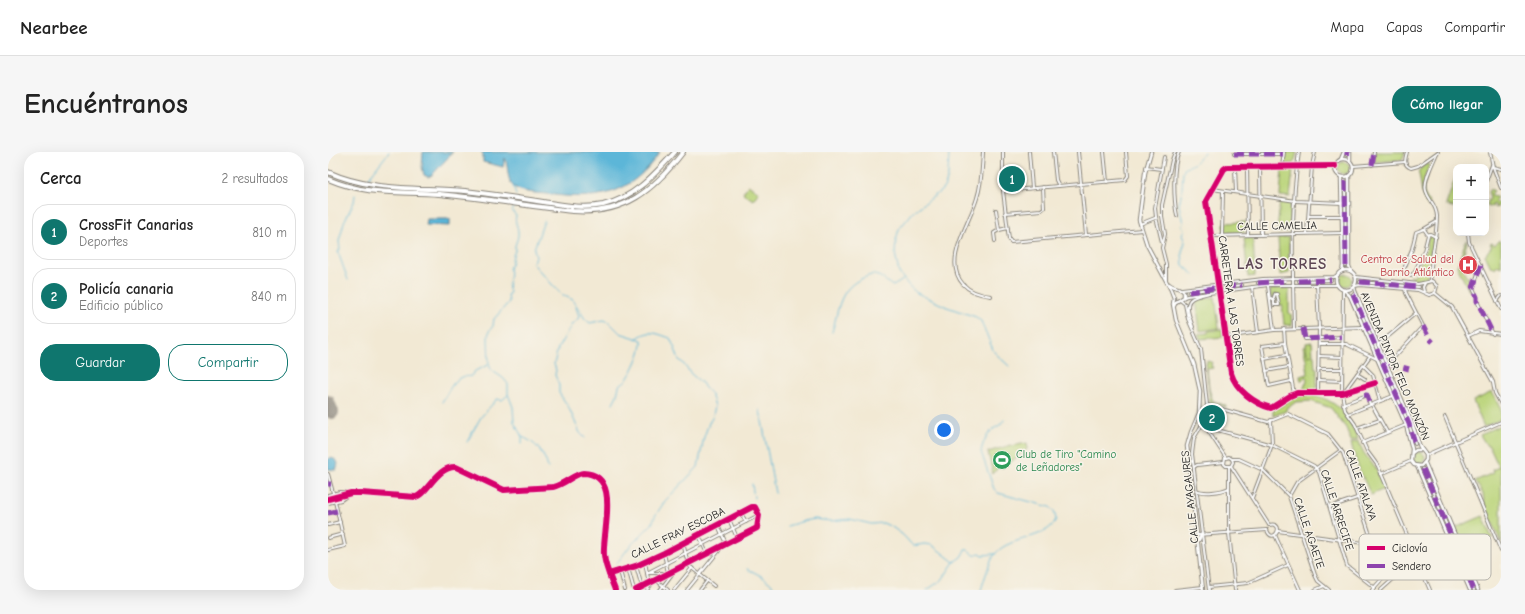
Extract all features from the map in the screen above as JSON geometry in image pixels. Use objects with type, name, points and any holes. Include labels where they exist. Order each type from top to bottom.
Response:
[{"type":"highway","points":[[328,172],[348,180],[376,186],[466,191],[560,205],[584,207],[603,205],[633,192],[650,179],[675,152]]},
{"type":"highway","points":[[328,179],[369,191],[438,194],[573,211],[595,212],[615,208],[637,198],[654,184],[683,152]]},
{"type":"street","points":[[983,152],[980,190],[956,253],[955,268],[958,277],[964,286],[977,294],[991,296]]},
{"type":"street","points":[[1003,152],[1003,191],[1005,213],[1010,240],[1012,242],[1142,230]]},
{"type":"street","points":[[1029,152],[1032,188]]},
{"type":"street","points":[[1053,152],[1056,180],[1059,186]]},
{"type":"street","points":[[1078,152],[1086,235]]},
{"type":"street","points":[[1104,152],[1107,182]]},
{"type":"street","points":[[1003,191],[1125,180],[1128,176],[1126,152]]},
{"type":"street","points":[[1151,152],[1146,167],[1139,216],[1140,224],[1151,253],[1174,298],[1176,320],[1194,364],[1200,391],[1199,416],[1191,432],[1187,446],[1203,589],[1175,590]]},
{"type":"street","points":[[1162,242],[1165,234],[1162,216],[1163,200],[1175,152]]},
{"type":"street","points":[[1177,216],[1174,200],[1176,159],[1179,152]]},
{"type":"street","points":[[1294,329],[1292,234],[1299,152]]},
{"type":"street","points":[[1307,234],[1312,166],[1315,152]]},
{"type":"street","points":[[1342,272],[1343,234],[1341,177],[1336,172],[1336,166],[1341,160],[1344,152]]},
{"type":"street","points":[[1341,177],[1349,176],[1353,172],[1349,152]]},
{"type":"street","points":[[1372,164],[1374,152]]},
{"type":"street","points":[[1407,152],[1405,162],[1407,166],[1411,168],[1415,168],[1425,162],[1437,152]]},
{"type":"street","points":[[1430,281],[1430,268],[1436,237],[1436,222],[1435,205],[1426,191],[1425,185],[1437,152]]},
{"type":"street","points":[[1490,152],[1492,166],[1501,188]]},
{"type":"street","points":[[1234,154],[1284,153],[1282,167]]},
{"type":"street","points":[[1164,157],[1156,200],[1156,218],[1166,264],[1166,280],[1171,286],[1182,289],[1240,281],[1292,277],[1334,277],[1346,270],[1351,271]]},
{"type":"street","points":[[1341,160],[1346,159],[1350,161]]},
{"type":"street","points":[[1425,162],[1429,161],[1432,166]]},
{"type":"street","points":[[1353,166],[1405,162]]},
{"type":"street","points":[[1336,166],[1225,168],[1212,189],[1294,201],[1342,203]]},
{"type":"street","points":[[1492,166],[1501,169]]},
{"type":"street","points":[[1489,174],[1492,166]]},
{"type":"street","points":[[1146,167],[1161,170]]},
{"type":"street","points":[[1235,167],[1236,192]]},
{"type":"street","points":[[1248,167],[1248,235]]},
{"type":"street","points":[[1260,167],[1261,235]]},
{"type":"street","points":[[1349,176],[1349,266],[1351,271],[1356,277],[1418,284],[1430,281],[1434,282],[1437,286],[1435,292],[1431,295],[1405,289],[1360,285],[1354,286]]},
{"type":"street","points":[[1345,181],[1346,266]]},
{"type":"street","points":[[1005,213],[1041,210],[1044,208],[1043,187]]},
{"type":"street","name":"CARRETERA A LAS TORRES","points":[[1212,189],[1206,202],[1231,373],[1234,380],[1251,398],[1271,408],[1294,394]]},
{"type":"street","points":[[1222,235],[1223,191]]},
{"type":"street","points":[[996,210],[999,230]]},
{"type":"street","points":[[1308,216],[1342,216]]},
{"type":"street","points":[[1140,224],[1156,218]]},
{"type":"street","points":[[1429,227],[1424,251],[1414,274],[1410,275],[1404,272],[1404,269],[1412,249],[1416,232],[1429,227],[1436,222]]},
{"type":"street","points":[[995,241],[994,234],[999,230],[1008,228]]},
{"type":"street","points":[[1424,229],[1428,235]]},
{"type":"street","name":"CALLE CAMELIA","points":[[1212,236],[1343,234]]},
{"type":"street","points":[[1428,235],[1432,234],[1436,237]]},
{"type":"street","points":[[1468,236],[1469,242],[1501,309]]},
{"type":"street","points":[[1481,265],[1472,288],[1493,334]]},
{"type":"street","points":[[1337,284],[1336,281],[1338,275]]},
{"type":"street","points":[[1174,308],[1175,303],[1187,296],[1268,285],[1337,284],[1344,290],[1350,290],[1354,286],[1356,277]]},
{"type":"street","points":[[1299,281],[1331,280]]},
{"type":"street","points":[[1258,283],[1285,281]]},
{"type":"street","points":[[1360,282],[1419,287]]},
{"type":"street","points":[[1425,293],[1423,287],[1426,282]]},
{"type":"street","points":[[1225,287],[1242,284]]},
{"type":"street","points":[[1317,284],[1319,328],[1318,393]]},
{"type":"street","points":[[1268,285],[1274,330]]},
{"type":"street","name":"AVENIDA PINTOR FELO MONZÓN","points":[[1354,286],[1422,450]]},
{"type":"street","points":[[1252,287],[1258,332]]},
{"type":"street","points":[[1172,294],[1178,288]]},
{"type":"street","points":[[1189,292],[1214,288]]},
{"type":"street","points":[[1182,289],[1184,292],[1184,297]]},
{"type":"street","points":[[1387,365],[1423,326],[1405,289]]},
{"type":"street","points":[[1344,290],[1342,328],[1343,404],[1345,410],[1357,428],[1362,442],[1382,474],[1407,534]]},
{"type":"street","name":"AVENIDA PINTOR FELO MONZÓN","points":[[1344,290],[1350,296],[1406,425],[1412,453]]},
{"type":"street","points":[[1193,330],[1189,314],[1189,302],[1195,297],[1211,292]]},
{"type":"street","points":[[1435,292],[1452,307],[1493,382],[1495,393],[1501,404]]},
{"type":"street","points":[[1275,294],[1277,294],[1279,305],[1274,305],[1274,301],[1271,299],[1273,300],[1275,294]]},
{"type":"street","name":"AVENIDA PINTOR FELO MONZÓN","points":[[1353,294],[1409,424],[1415,444]]},
{"type":"street","points":[[1497,301],[1501,296]]},
{"type":"street","points":[[1174,298],[1185,304],[1188,320],[1193,330]]},
{"type":"street","points":[[1378,345],[1416,313]]},
{"type":"street","points":[[1225,337],[1284,329],[1363,327]]},
{"type":"street","points":[[1303,328],[1305,339],[1342,337]]},
{"type":"street","points":[[1284,329],[1285,344],[1294,394],[1302,392],[1342,393],[1375,383]]},
{"type":"street","name":"CALLE AYAGAURES","points":[[1193,330],[1201,349],[1207,405],[1206,418],[1198,430],[1192,445],[1196,490],[1209,589]]},
{"type":"street","points":[[1468,336],[1479,331],[1501,334]]},
{"type":"street","points":[[1285,344],[1262,346],[1268,386],[1291,381]]},
{"type":"street","points":[[1319,344],[1346,344],[1377,358]]},
{"type":"street","points":[[1367,354],[1370,355],[1373,351]]},
{"type":"street","points":[[1264,359],[1287,355]]},
{"type":"street","points":[[1318,356],[1342,357]]},
{"type":"street","points":[[1342,393],[1358,374],[1370,356]]},
{"type":"street","points":[[1363,366],[1372,373],[1380,401]]},
{"type":"street","points":[[1266,371],[1289,367]]},
{"type":"street","points":[[1318,368],[1342,369]]},
{"type":"street","points":[[1358,374],[1365,379]]},
{"type":"street","points":[[1318,380],[1342,381]]},
{"type":"street","points":[[1343,404],[1367,395],[1371,405],[1387,432]]},
{"type":"street","points":[[1348,414],[1393,396]]},
{"type":"street","name":"CALLE ATALAYA","points":[[1207,405],[1220,410],[1268,422],[1288,414],[1328,434],[1344,456],[1370,534]]},
{"type":"street","points":[[1200,408],[1203,423],[1226,458]]},
{"type":"street","points":[[1445,417],[1501,551]]},
{"type":"street","points":[[1252,498],[1272,445],[1271,420]]},
{"type":"street","points":[[1357,428],[1380,420]]},
{"type":"street","points":[[1426,455],[1501,422]]},
{"type":"street","points":[[1362,442],[1406,425]]},
{"type":"street","name":"CALLE ARRECIFE","points":[[1207,429],[1272,445],[1316,468],[1319,472],[1347,566],[1359,576]]},
{"type":"street","points":[[1289,496],[1297,482],[1341,450]]},
{"type":"street","points":[[1446,534],[1417,466],[1411,461],[1410,457],[1416,450],[1422,450],[1426,455],[1425,463],[1427,470],[1454,534]]},
{"type":"street","points":[[1226,458],[1230,457],[1233,462],[1230,466],[1229,474],[1229,533],[1235,590]]},
{"type":"street","points":[[1224,462],[1226,458]]},
{"type":"street","name":"CALLE AGAETE","points":[[1232,459],[1239,459],[1263,470],[1289,496],[1315,575],[1329,590]]},
{"type":"street","points":[[1382,474],[1411,461]]},
{"type":"street","points":[[1194,467],[1224,462]]},
{"type":"street","points":[[1224,462],[1226,466],[1230,466],[1235,472],[1269,525]]},
{"type":"street","points":[[1417,466],[1422,466],[1425,463]]},
{"type":"street","points":[[328,495],[340,492],[410,497],[419,496],[443,471],[452,467],[461,469],[508,491],[560,486],[580,473],[595,475],[604,482],[607,495],[604,549],[605,561],[615,590]]},
{"type":"street","points":[[1423,469],[1450,534]]},
{"type":"street","points":[[1229,474],[1235,472]]},
{"type":"street","points":[[328,474],[329,484],[333,493]]},
{"type":"street","points":[[1196,490],[1202,492],[1224,490],[1229,488]]},
{"type":"street","points":[[328,499],[351,493]]},
{"type":"street","points":[[328,503],[341,500],[351,493]]},
{"type":"street","points":[[1330,507],[1357,498]]},
{"type":"street","points":[[328,550],[345,546],[335,501]]},
{"type":"street","name":"CALLE FRAY ESCOBA","points":[[609,574],[645,562],[752,507],[755,507],[759,515]]},
{"type":"street","points":[[328,513],[337,511]]},
{"type":"street","points":[[741,513],[746,522]]},
{"type":"street","points":[[647,573],[759,515]]},
{"type":"street","points":[[628,568],[635,590],[757,528],[759,515]]},
{"type":"street","points":[[729,519],[737,538]]},
{"type":"street","points":[[328,525],[340,522]]},
{"type":"street","points":[[1269,525],[1273,524],[1276,526],[1278,531]]},
{"type":"street","points":[[718,525],[726,544]]},
{"type":"street","points":[[1269,525],[1267,530],[1269,535],[1275,535]]},
{"type":"street","points":[[1197,535],[1267,530]]},
{"type":"street","points":[[1278,531],[1359,542]]},
{"type":"street","points":[[1275,535],[1278,531]]},
{"type":"street","points":[[328,538],[342,534]]},
{"type":"street","points":[[699,535],[707,554]]},
{"type":"street","points":[[1199,551],[1199,538],[1202,535]]},
{"type":"street","points":[[1275,535],[1300,590]]},
{"type":"street","points":[[683,542],[687,564],[714,586]]},
{"type":"street","points":[[687,590],[723,546]]},
{"type":"street","points":[[664,553],[668,573]]},
{"type":"street","points":[[645,562],[651,585],[647,590]]},
{"type":"street","points":[[1209,589],[1253,581],[1288,565]]},
{"type":"street","points":[[636,566],[642,587]]},
{"type":"street","points":[[674,590],[692,568]]},
{"type":"street","points":[[660,590],[676,570]]},
{"type":"street","points":[[620,571],[625,590]]},
{"type":"street","points":[[647,573],[668,573]]},
{"type":"street","points":[[656,580],[668,590]]},
{"type":"street","name":"CALLE ARRECIFE","points":[[1364,580],[1374,588]]},
{"type":"street","name":"CALLE ATALAYA","points":[[1372,590],[1381,580]]},
{"type":"street","points":[[1381,590],[1392,580]]},
{"type":"street","points":[[1426,580],[1430,590]]},
{"type":"street","points":[[1466,580],[1470,590]]},
{"type":"street","points":[[1470,580],[1474,590]]},
{"type":"street","points":[[1474,580],[1478,590]]},
{"type":"street","points":[[700,590],[707,581]]},
{"type":"street","points":[[1314,590],[1324,586]]},
{"type":"green space","points":[[1286,152],[1297,152],[1294,164],[1284,164]]},
{"type":"green space","points":[[1375,152],[1405,152],[1402,160],[1374,162]]},
{"type":"green space","points":[[1346,162],[1349,163],[1349,173],[1342,174],[1339,173],[1338,166],[1339,163]]},
{"type":"green space","points":[[1427,163],[1429,165],[1423,184],[1423,189],[1426,198],[1430,203],[1428,206],[1423,197],[1418,173]]},
{"type":"green space","points":[[1282,169],[1293,170],[1290,197],[1280,196]]},
{"type":"green space","points":[[748,185],[759,192],[753,200],[743,193]]},
{"type":"green space","points":[[1453,185],[1453,207],[1446,205]]},
{"type":"green space","points":[[1490,189],[1494,191],[1491,194],[1497,198],[1494,201],[1498,204],[1501,201],[1499,206],[1495,208],[1496,206],[1493,204],[1493,207],[1489,206]]},
{"type":"green space","points":[[1280,200],[1291,203],[1289,232],[1277,232]]},
{"type":"green space","points":[[1246,222],[1245,232],[1224,232],[1224,223]]},
{"type":"green space","points":[[1429,235],[1433,236],[1433,239],[1427,279],[1423,281],[1414,280],[1410,276],[1415,275],[1426,251]]},
{"type":"green space","points":[[1253,237],[1255,276],[1248,277],[1244,238]]},
{"type":"green space","points":[[1278,237],[1289,237],[1289,273],[1280,275]]},
{"type":"green space","points":[[1466,240],[1467,243],[1460,264],[1467,278],[1470,276],[1467,285],[1469,290],[1472,290],[1469,291],[1457,266]]},
{"type":"green space","points":[[1499,240],[1501,244],[1501,267],[1497,265],[1495,268],[1493,266],[1491,267],[1485,255],[1492,246],[1490,245],[1491,243],[1495,245]]},
{"type":"green space","points":[[1348,274],[1351,275],[1351,285],[1344,286],[1341,285],[1340,278],[1341,275]]},
{"type":"green space","points":[[1288,288],[1289,313],[1291,314],[1292,326],[1284,325],[1282,304],[1279,305],[1277,294],[1275,294],[1273,300],[1271,298],[1270,291],[1271,289]]},
{"type":"green space","points":[[1215,297],[1219,328],[1200,331],[1196,300]]},
{"type":"green space","points":[[1222,329],[1223,337],[1200,339],[1198,334],[1208,333],[1208,331]]},
{"type":"green space","points":[[1312,342],[1313,355],[1307,356],[1314,355],[1315,368],[1317,368],[1317,389],[1315,391],[1303,390],[1307,380],[1306,376],[1301,381],[1300,376],[1308,374],[1306,361],[1308,361],[1306,360],[1303,346],[1305,345],[1307,354],[1306,343]]},
{"type":"green space","points":[[1207,361],[1212,362],[1211,365],[1213,368],[1207,369],[1209,389],[1213,401],[1224,405],[1225,404],[1226,407],[1210,402],[1206,363]]},
{"type":"green space","points":[[1492,392],[1501,410],[1501,419],[1484,427],[1473,401]]},
{"type":"green space","points":[[1305,395],[1315,396],[1332,403],[1339,408],[1350,421],[1358,439],[1351,441],[1346,428],[1331,408],[1311,401],[1296,402],[1286,409],[1286,411],[1273,416],[1273,411],[1294,397]]},
{"type":"green space","points":[[1501,425],[1501,543],[1484,502],[1483,494],[1475,481],[1493,473],[1492,470],[1499,467],[1489,446],[1487,446],[1480,435]]},
{"type":"green space","points":[[1358,441],[1364,453],[1376,469],[1384,489],[1371,495],[1355,457],[1351,443]]},
{"type":"green space","name":"Club de Tiro \"Camino de Leñadores\"","points":[[1027,443],[1028,448],[1025,451],[1002,468],[999,466],[993,474],[988,452],[1011,445]]},
{"type":"green space","points":[[1417,452],[1421,452],[1425,458],[1421,464],[1417,464],[1413,460],[1413,456]]},
{"type":"green space","points":[[1483,516],[1490,534],[1458,534],[1455,528]]},
{"type":"water","points":[[423,152],[453,152],[432,175],[428,177],[424,175],[422,167]]},
{"type":"water","points":[[481,152],[660,152],[649,167],[637,178],[624,186],[611,192],[582,197],[526,192],[518,189],[511,184],[505,158],[503,167],[483,162],[483,154]]},
{"type":"water","points":[[427,219],[450,219],[450,226],[426,225]]},
{"type":"water","points":[[331,457],[337,461],[338,464],[336,470],[328,469],[328,459]]},
{"type":"waterway","points":[[367,180],[389,152]]},
{"type":"waterway","points":[[949,152],[948,176],[945,186],[941,191],[914,211],[899,229],[895,253],[899,273],[909,286],[917,293],[947,307],[976,317],[981,321],[994,352],[1009,366]]},
{"type":"waterway","points":[[1194,275],[1183,265],[1182,252],[1185,242],[1182,235],[1184,229],[1182,226],[1183,223],[1179,205],[1183,172],[1185,168],[1200,158],[1204,152]]},
{"type":"waterway","points":[[513,186],[516,195]]},
{"type":"waterway","points":[[348,280],[338,252],[340,249],[339,241],[344,222],[354,202],[355,195]]},
{"type":"waterway","points":[[513,208],[512,210],[516,216],[515,220],[518,230],[518,237],[509,268],[509,302],[494,319],[488,338],[489,364],[491,370],[503,378],[508,384],[508,394],[513,407],[514,422],[522,437],[522,444]]},
{"type":"waterway","points":[[544,221],[534,249],[536,257],[533,263],[536,267],[561,294],[573,300],[585,319],[590,323],[604,320],[609,322],[620,333],[642,340],[641,349],[634,367],[625,381],[619,386],[613,403]]},
{"type":"waterway","points":[[832,332],[838,308],[844,294],[855,283],[870,275],[878,276],[893,286],[903,280]]},
{"type":"waterway","points":[[576,307],[579,316],[578,319],[572,324],[558,348],[554,364],[556,370],[555,375],[559,385],[559,393],[568,406],[580,433],[585,438]]},
{"type":"waterway","points":[[617,563],[630,546],[652,524],[655,516],[665,501],[698,467],[704,437],[715,406],[711,394],[679,360],[670,338],[656,333],[649,333],[636,339]]},
{"type":"waterway","points":[[442,402],[453,384],[459,378],[471,376],[475,371],[488,365]]},
{"type":"waterway","points":[[467,442],[481,417],[497,399],[502,400],[508,395]]},
{"type":"waterway","points":[[760,410],[775,493]]},
{"type":"waterway","points":[[981,590],[989,565],[996,553],[1010,543],[1045,531],[1052,526],[1056,519],[1054,511],[1050,507],[998,493],[994,489],[981,452],[987,435],[1004,420]]},
{"type":"waterway","points":[[522,437],[536,445],[545,458],[548,468]]},
{"type":"waterway","points":[[752,484],[754,498]]},
{"type":"waterway","points":[[787,526],[815,519],[831,521],[850,519],[871,524],[883,523],[892,527],[903,535],[913,546],[924,544],[932,545],[954,562]]},
{"type":"waterway","points":[[927,590],[942,580],[954,562],[961,557],[965,550],[968,550],[974,555],[980,553],[983,555],[995,554]]},
{"type":"waterway","points":[[747,569],[764,578],[777,590]]},
{"type":"runway","points":[[328,402],[332,412]]},
{"type":"marked path","points":[[1372,165],[1374,152]]},
{"type":"marked path","points":[[1234,154],[1283,154]]},
{"type":"marked path","points":[[1345,181],[1346,266]]},
{"type":"marked path","points":[[1481,265],[1473,288],[1477,301],[1493,334]]},
{"type":"marked path","points":[[1299,281],[1331,280]]},
{"type":"marked path","points":[[1258,283],[1285,281]]},
{"type":"marked path","points":[[1360,282],[1419,287]]},
{"type":"marked path","points":[[1225,287],[1242,285]]},
{"type":"marked path","points":[[1189,292],[1214,288]]},
{"type":"marked path","points":[[1353,294],[1409,424],[1415,444]]},
{"type":"marked path","points":[[1423,326],[1429,338],[1433,342]]},
{"type":"marked path","points":[[1303,328],[1305,339],[1342,337]]},
{"type":"marked path","points":[[1389,363],[1409,369]]},
{"type":"marked path","points":[[1364,395],[1367,395],[1370,405]]},
{"type":"marked path","points":[[1423,469],[1450,534]]},
{"type":"marked path","points":[[328,513],[337,511]]},
{"type":"marked path","points":[[1470,580],[1474,590]]},
{"type":"cycle path","points":[[1335,166],[1227,167],[1224,169],[1206,201],[1231,373],[1237,385],[1247,395],[1253,400],[1271,408],[1297,393],[1342,393],[1375,383]]},
{"type":"cycle path","points":[[328,499],[351,493],[416,497],[420,495],[443,471],[456,467],[504,490],[553,487],[583,473],[595,476],[602,483],[606,493],[607,518],[604,555],[615,590]]},
{"type":"cycle path","points":[[609,574],[636,566],[752,507],[755,507],[759,515],[757,528],[636,590]]},
{"type":"place","name":"CrossFit Canarias","points":[[1012,179]]},
{"type":"place","name":"Centro de Salud del Barrio Atlántico","points":[[1468,265]]},
{"type":"place","name":"Policía canaria","points":[[1212,418]]},
{"type":"place","name":"Club de Tiro \"Camino de Leñadores\"","points":[[1002,460]]},
{"type":"district","name":"LAS TORRES","points":[[1282,264]]}]
